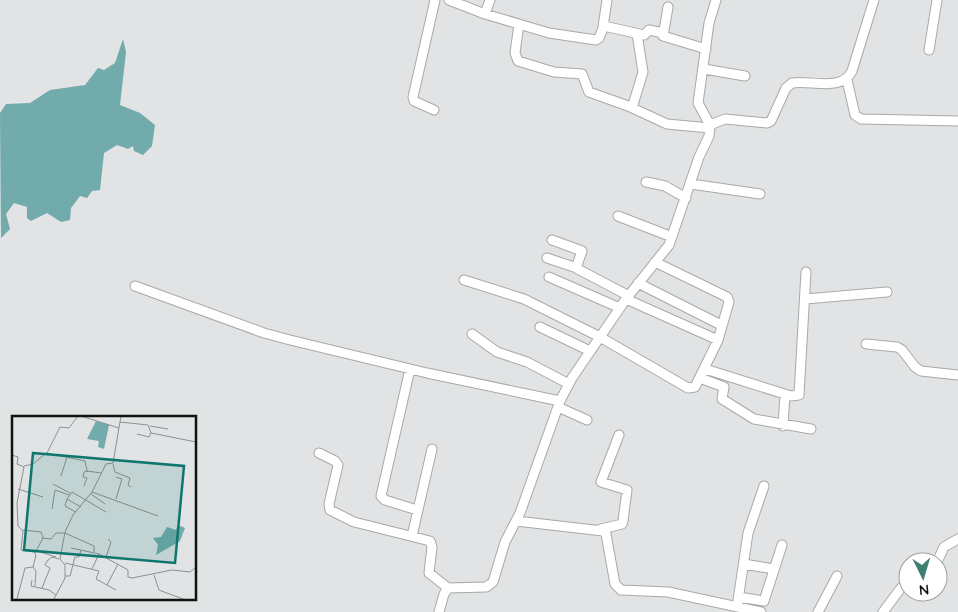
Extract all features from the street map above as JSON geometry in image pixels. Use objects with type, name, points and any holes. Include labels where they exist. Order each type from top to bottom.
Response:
[{"type":"street","points":[[434,110],[414,102],[413,97],[435,0]]},
{"type":"street","points":[[449,0],[485,14],[556,34],[596,40],[599,38],[603,26],[607,0]]},
{"type":"street","points":[[485,14],[490,0]]},
{"type":"street","points":[[318,453],[336,461],[338,465],[329,504],[330,510],[354,522],[431,542],[429,573],[448,588],[490,586],[505,542],[516,521],[546,447],[560,404],[569,384],[620,308],[669,244],[672,237],[709,136],[710,127],[698,103],[709,23],[716,0]]},
{"type":"street","points":[[520,24],[515,53],[516,59],[554,72],[582,74],[587,91],[667,124],[710,127],[725,119],[767,123],[771,121],[786,88],[792,83],[839,83],[847,80],[852,71],[874,0]]},
{"type":"street","points":[[930,50],[937,0]]},
{"type":"street","points":[[668,6],[663,33],[664,37],[706,50]]},
{"type":"street","points":[[603,26],[645,35],[649,30],[663,33]]},
{"type":"street","points":[[632,108],[643,72],[637,34]]},
{"type":"street","points":[[704,68],[745,76]]},
{"type":"street","points":[[847,80],[855,115],[861,119],[958,121]]},
{"type":"street","points":[[646,182],[668,187],[686,198]]},
{"type":"street","points":[[691,184],[760,194]]},
{"type":"street","points":[[618,216],[672,237]]},
{"type":"street","points":[[552,240],[582,251],[576,268]]},
{"type":"street","points":[[548,258],[576,268],[628,297],[718,340]]},
{"type":"street","points":[[464,280],[524,299],[600,337],[688,388],[695,387],[705,370],[718,340],[720,325],[729,302],[726,295],[655,262]]},
{"type":"street","points":[[705,370],[795,397],[801,392],[806,272]]},
{"type":"street","points":[[549,277],[620,308]]},
{"type":"street","points":[[638,283],[720,325]]},
{"type":"street","points":[[135,286],[264,332],[560,404],[587,420]]},
{"type":"street","points":[[805,299],[887,292]]},
{"type":"street","points":[[540,326],[590,351]]},
{"type":"street","points":[[472,334],[497,352],[527,362],[569,384]]},
{"type":"street","points":[[866,344],[897,347],[921,371],[958,375]]},
{"type":"street","points":[[410,369],[381,496],[384,500],[417,510]]},
{"type":"street","points":[[700,378],[724,387],[722,399],[746,415],[783,426],[811,430]]},
{"type":"street","points":[[783,426],[785,394]]},
{"type":"street","points":[[516,521],[601,530],[622,524],[627,490],[601,482],[619,436]]},
{"type":"street","points":[[412,536],[432,449]]},
{"type":"street","points":[[737,607],[750,527],[764,486]]},
{"type":"street","points":[[601,530],[606,534],[615,584],[621,590],[668,592],[761,612]]},
{"type":"street","points":[[942,552],[944,547],[958,539]]},
{"type":"street","points":[[739,597],[764,601],[782,545]]},
{"type":"street","points":[[744,564],[774,569]]},
{"type":"street","points":[[818,612],[837,576]]},
{"type":"street","points":[[439,612],[448,588]]},
{"type":"street","points":[[883,612],[898,592]]},
{"type":"water","points":[[123,39],[126,52],[120,105],[140,113],[155,125],[152,146],[143,155],[134,151],[133,146],[128,149],[117,145],[104,153],[100,190],[92,191],[87,198],[80,196],[71,208],[70,220],[61,222],[47,213],[31,221],[27,218],[27,207],[14,203],[6,214],[10,229],[1,238],[0,113],[6,104],[30,103],[50,90],[85,85],[98,68],[104,70],[115,63]]}]
